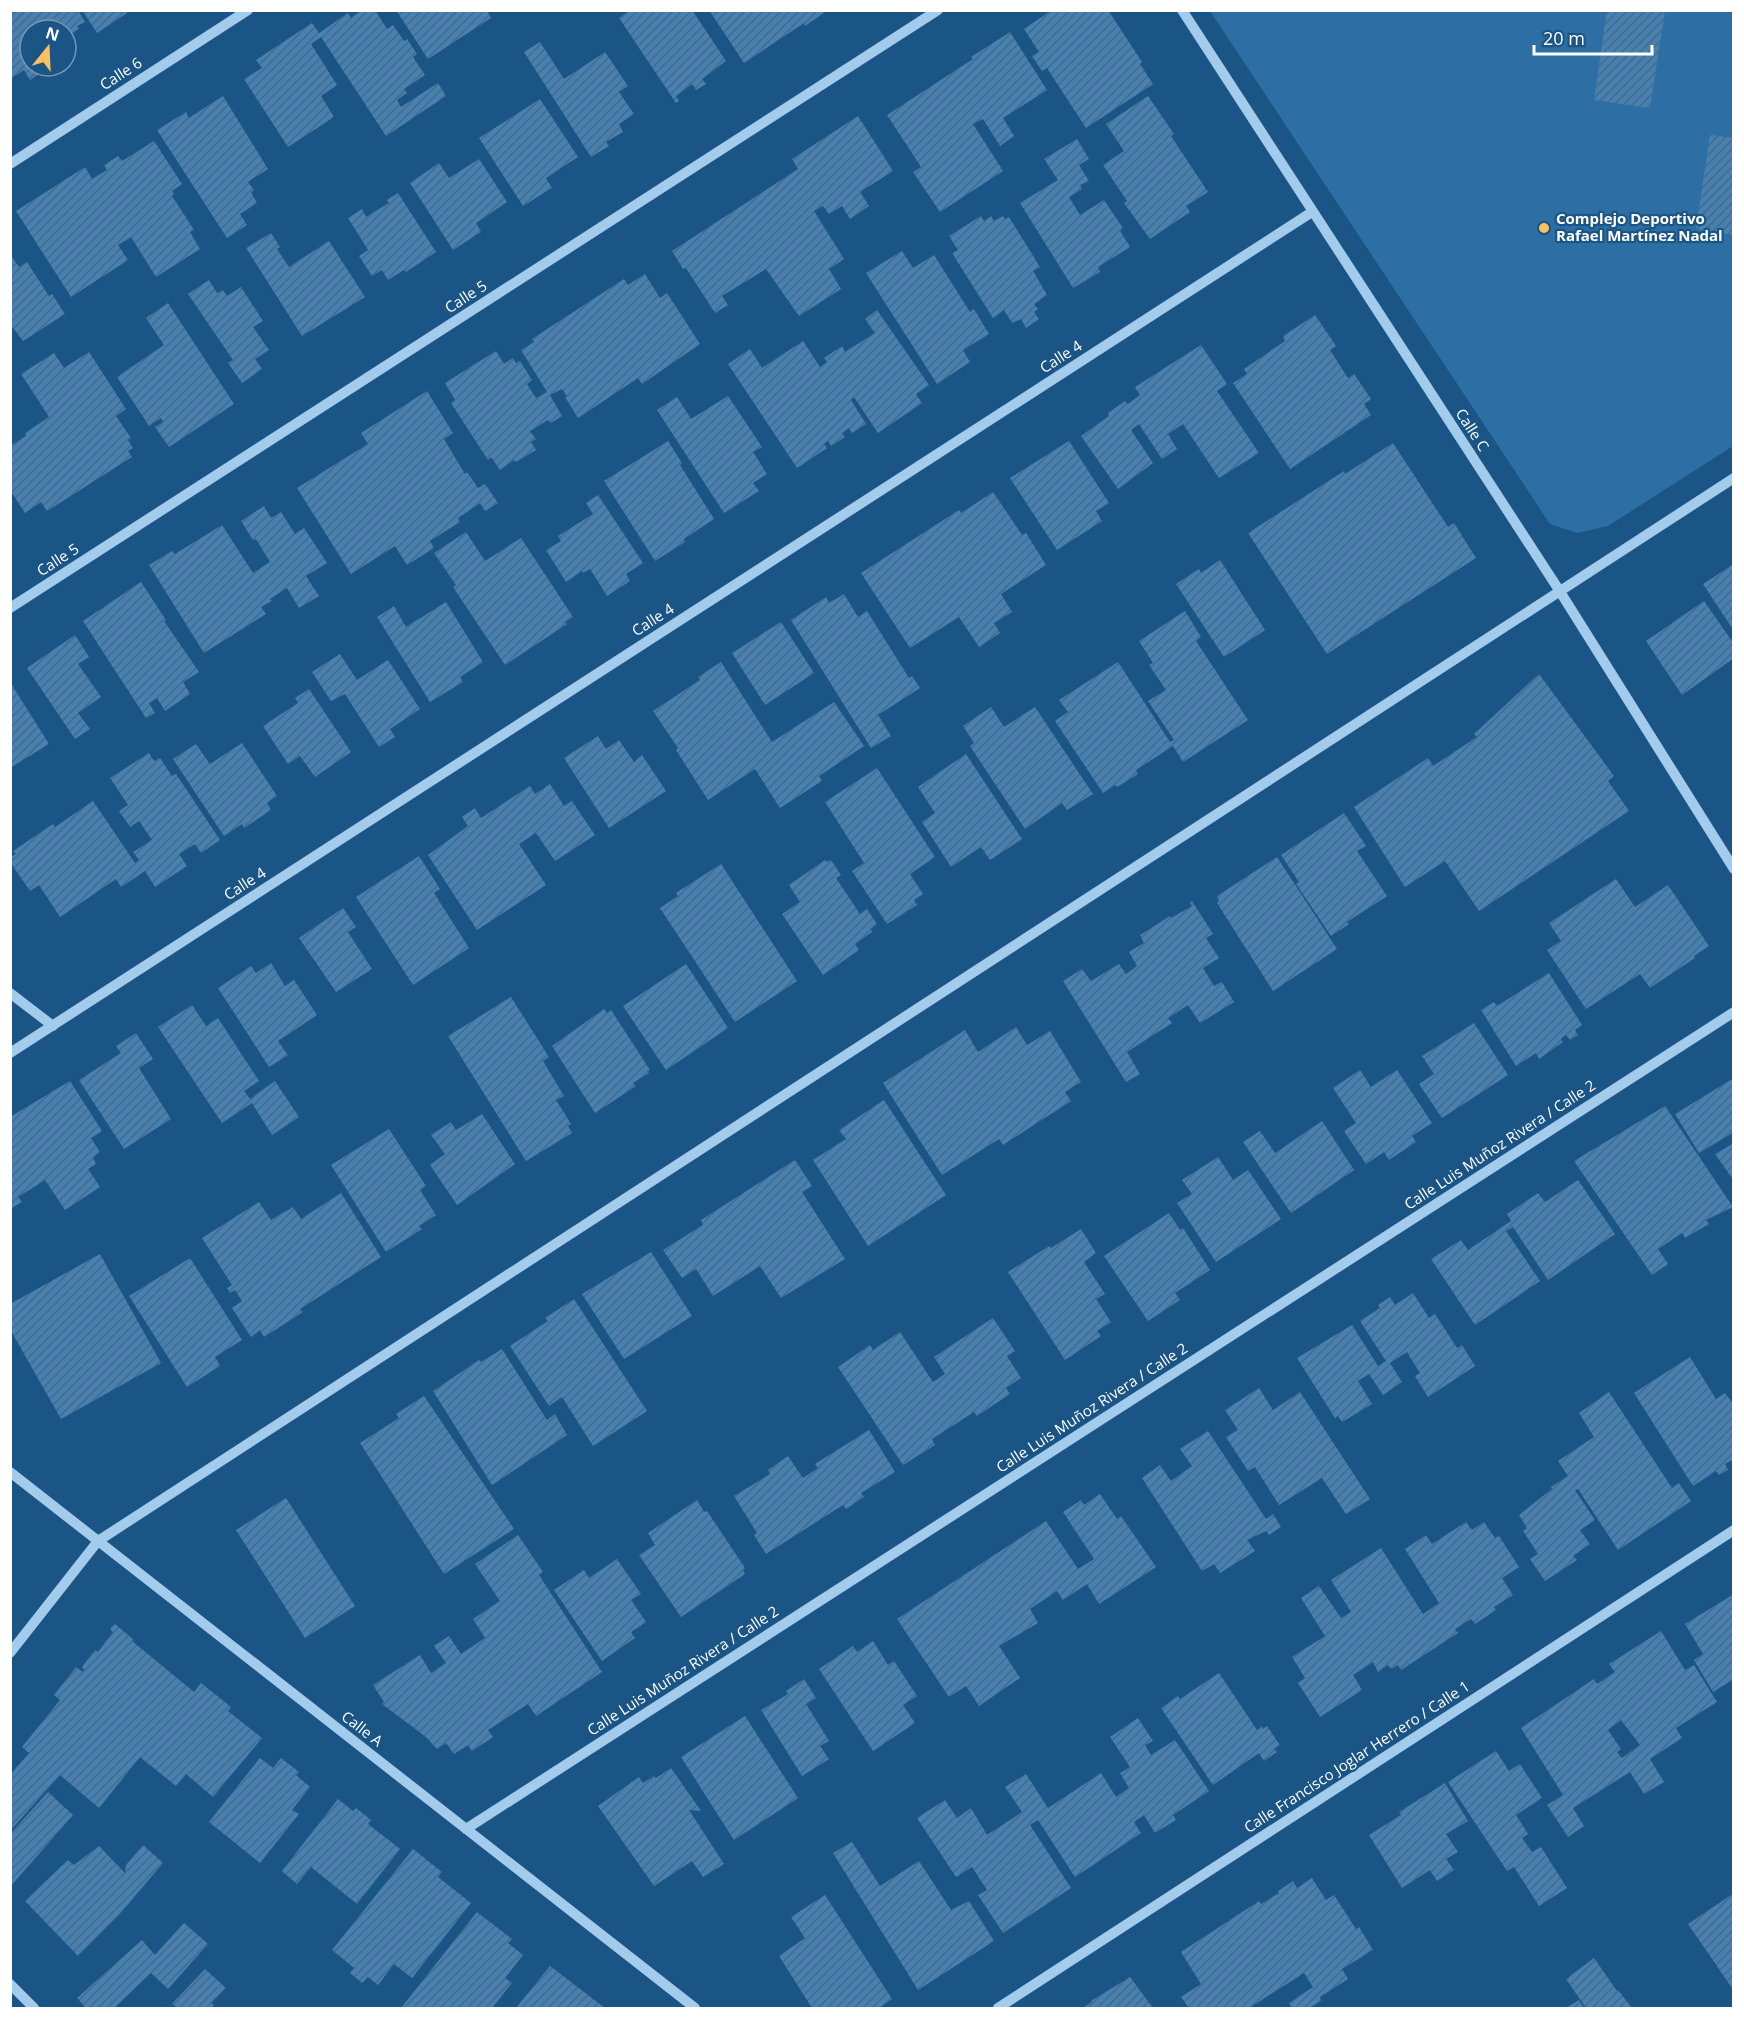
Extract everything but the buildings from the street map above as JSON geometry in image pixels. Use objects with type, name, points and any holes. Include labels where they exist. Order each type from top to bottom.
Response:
[{"type":"street","name":"Calle 6","points":[[10,164],[248,10]]},
{"type":"street","name":"Calle 5","points":[[10,608],[938,10]]},
{"type":"street","name":"Calle C","points":[[1182,10],[1559,590],[1734,869]]},
{"type":"street","name":"Calle 4","points":[[10,1053],[1312,212]]},
{"type":"street","points":[[10,1653],[98,1541],[1734,478]]},
{"type":"street","points":[[10,993],[53,1026]]},
{"type":"street","name":"Calle Luis Muñoz Rivera / Calle 2","points":[[466,1829],[1734,1012]]},
{"type":"street","name":"Calle A","points":[[10,1472],[695,2008]]},
{"type":"street","name":"Calle Francisco Joglar Herrero / Calle 1","points":[[998,2008],[1734,1530]]},
{"type":"street","points":[[10,1984],[34,2008]]},
{"type":"shaded area","name":"Complejo Deportivo Rafael Martínez Nadal","points":[[1210,11],[1733,11],[1733,446],[1608,526],[1577,533],[1550,524]]},
{"type":"place","name":"Complejo Deportivo Rafael Martínez Nadal","points":[[1544,228]]}]
